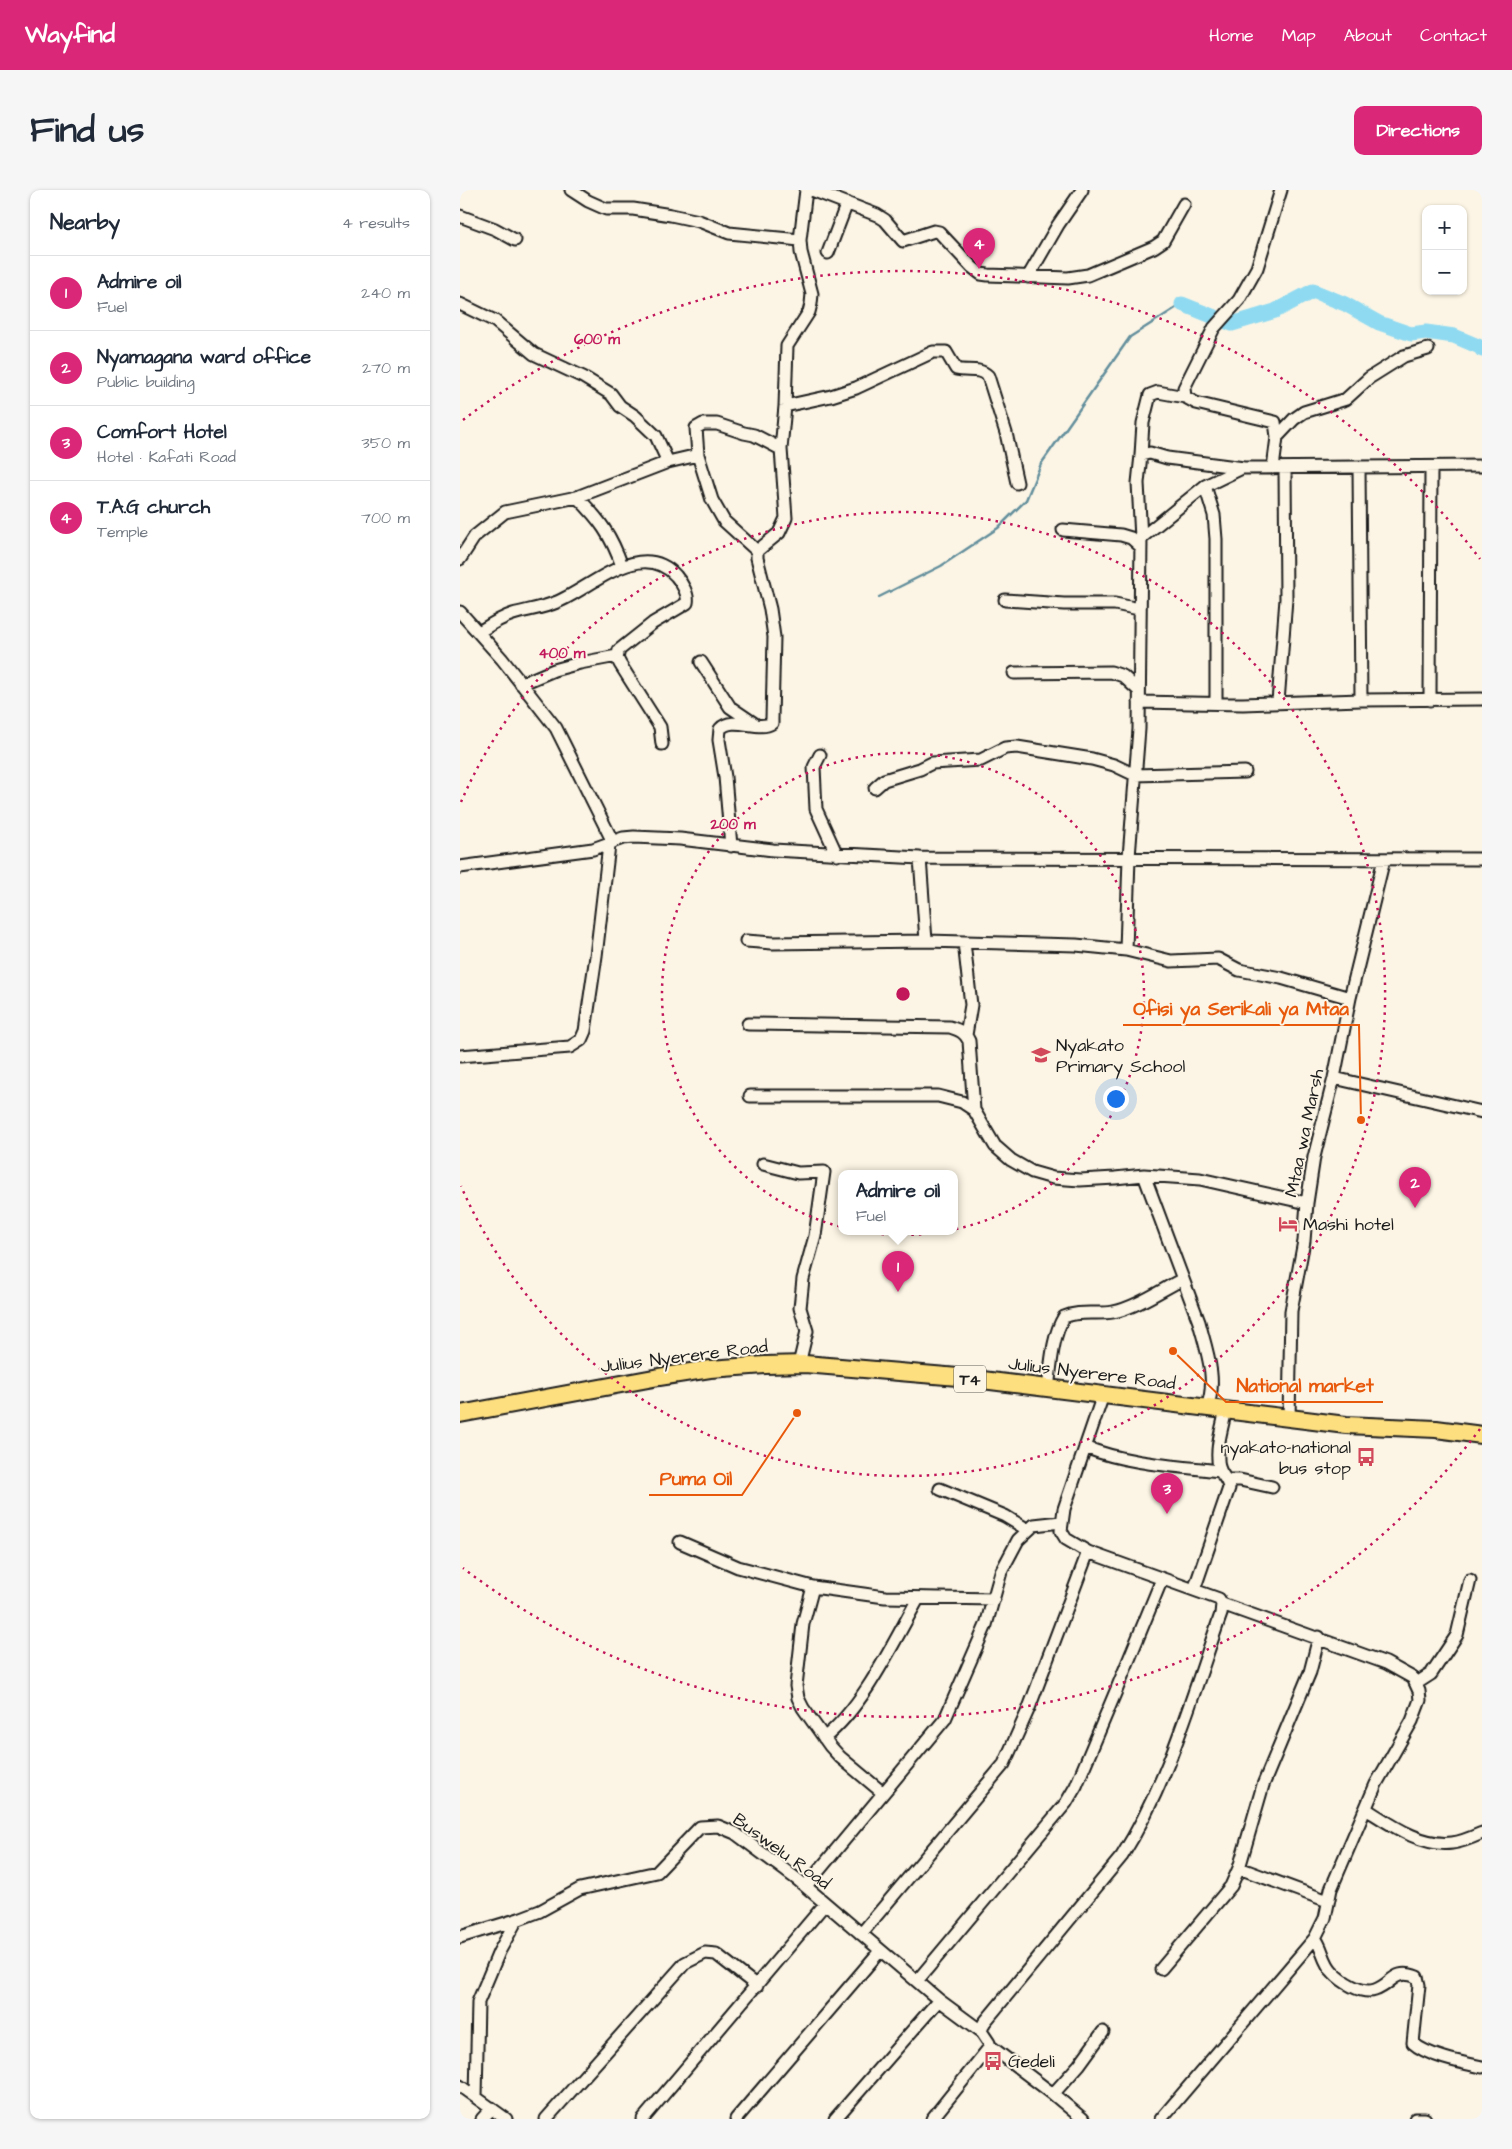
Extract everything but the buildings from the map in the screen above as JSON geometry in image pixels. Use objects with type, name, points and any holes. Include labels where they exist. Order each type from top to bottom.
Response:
[{"type":"highway","name":"Julius Nyerere Road","points":[[460,1414],[658,1376],[710,1369],[799,1364],[881,1369],[1346,1425],[1436,1429],[1482,1435]]},
{"type":"street","points":[[571,190],[588,201],[606,209],[634,209],[672,215],[699,221],[729,233],[800,240]]},
{"type":"street","points":[[731,846],[720,733],[723,726],[728,724],[766,726],[772,723],[774,637],[770,610],[757,558],[761,546],[779,533],[786,518],[781,449],[787,346],[809,312],[812,294],[801,252],[800,240],[806,190]]},
{"type":"street","points":[[812,190],[842,198],[877,215],[885,220],[903,241],[934,231],[939,232],[981,274],[1028,277],[1068,278],[1088,276],[1154,247],[1163,241],[1184,204]]},
{"type":"street","points":[[1028,277],[1058,225],[1082,190]]},
{"type":"street","points":[[1185,397],[1184,388],[1214,328],[1239,300],[1258,266],[1282,190]]},
{"type":"street","points":[[828,253],[842,198]]},
{"type":"street","points":[[460,216],[495,229],[515,240]]},
{"type":"street","points":[[460,304],[494,321],[539,357],[583,377],[611,394],[620,406],[635,416],[656,436],[668,462]]},
{"type":"street","points":[[1277,437],[1304,412],[1346,399],[1369,378],[1404,356],[1428,349]]},
{"type":"street","points":[[785,406],[831,396],[856,388],[933,352],[946,352],[956,369],[974,370],[988,376],[1006,433],[1018,483]]},
{"type":"street","points":[[1126,950],[1138,696],[1141,543],[1138,483],[1144,423],[1150,395],[1158,392],[1185,397],[1196,403],[1271,420],[1277,425],[1286,599],[1278,702]]},
{"type":"street","points":[[758,551],[724,521],[717,510],[698,455],[696,428],[703,424],[717,424],[744,433],[754,434],[781,449]]},
{"type":"street","points":[[1141,455],[1150,453],[1167,458],[1244,468],[1482,466]]},
{"type":"street","points":[[460,559],[475,536],[505,512],[577,497],[668,462],[698,455]]},
{"type":"street","points":[[1359,467],[1361,700]]},
{"type":"street","points":[[1430,700],[1431,467]]},
{"type":"street","points":[[1141,543],[1205,486],[1244,468]]},
{"type":"street","points":[[1205,486],[1214,515],[1216,539],[1216,703]]},
{"type":"street","points":[[577,497],[593,512],[611,538],[622,566]]},
{"type":"street","points":[[1063,530],[1121,535],[1141,543]]},
{"type":"street","points":[[479,632],[507,616],[566,599],[599,577],[622,566],[648,563],[666,567],[679,580],[688,601],[687,603],[653,623],[625,644],[619,650],[617,656],[620,664],[660,727],[662,744]]},
{"type":"street","points":[[1005,600],[1064,604],[1121,604],[1139,609]]},
{"type":"street","points":[[460,612],[479,632],[556,728],[611,843],[585,1031],[581,1040],[570,1047],[460,1056]]},
{"type":"street","points":[[521,684],[580,662],[617,656]]},
{"type":"street","points":[[701,662],[730,706],[755,724]]},
{"type":"street","points":[[1014,673],[1112,672],[1122,676],[1138,696],[1216,703],[1482,699]]},
{"type":"street","points":[[875,788],[884,780],[920,769],[932,763],[982,760],[1005,748],[1017,747],[1092,758],[1114,765],[1135,775],[1245,772]]},
{"type":"street","points":[[820,754],[814,767],[816,810],[837,855]]},
{"type":"street","points":[[460,867],[594,850],[634,837],[680,839],[731,846],[837,855],[920,858],[1482,859]]},
{"type":"street","points":[[920,858],[926,940]]},
{"type":"street","name":"Mtaa wa Marsh","points":[[1289,1418],[1291,1311],[1304,1241],[1307,1203],[1314,1158],[1384,859]]},
{"type":"street","points":[[746,941],[772,943],[926,940],[1076,945],[1126,950],[1171,961],[1218,959],[1239,970],[1281,978],[1350,998]]},
{"type":"street","points":[[964,942],[972,1005],[966,1035],[974,1110],[995,1146],[1011,1160],[1032,1172],[1054,1178],[1080,1180],[1144,1175],[1220,1182],[1307,1203]]},
{"type":"street","points":[[748,1024],[950,1028],[959,1030],[966,1035]]},
{"type":"street","points":[[1334,1078],[1482,1112]]},
{"type":"street","points":[[750,1096],[938,1096],[962,1102],[974,1110]]},
{"type":"street","points":[[763,1164],[798,1173],[824,1172],[815,1236],[803,1279],[800,1308],[807,1331],[799,1364]]},
{"type":"street","points":[[1144,1175],[1199,1322],[1213,1384],[1212,1396],[1207,1408]]},
{"type":"street","points":[[1048,1388],[1060,1323],[1064,1317],[1077,1314],[1114,1312],[1128,1307],[1183,1279]]},
{"type":"street","points":[[1082,2119],[1053,2094],[990,2046],[981,2031],[984,2023],[1122,1856],[1138,1830],[1150,1806],[1185,1716],[1221,1614],[1222,1604],[1219,1599],[1088,1552],[1066,1539],[1061,1531],[1061,1522],[1103,1395]]},
{"type":"street","points":[[1194,1590],[1229,1488],[1228,1480],[1220,1471],[1217,1455],[1226,1410]]},
{"type":"street","points":[[1085,1447],[1124,1460],[1220,1471]]},
{"type":"street","points":[[1228,1480],[1240,1480],[1272,1487]]},
{"type":"street","points":[[940,1490],[1005,1516],[1028,1530]]},
{"type":"street","points":[[806,1886],[945,1720],[986,1625],[1001,1572],[1018,1540],[1034,1525],[1061,1522]]},
{"type":"street","points":[[680,1542],[738,1567],[813,1587],[885,1597],[994,1599]]},
{"type":"street","points":[[861,1934],[1004,1764],[1029,1708],[1088,1552]]},
{"type":"street","points":[[917,1981],[1066,1803],[1076,1786],[1162,1579]]},
{"type":"street","points":[[1417,1683],[1430,1674],[1457,1635],[1470,1580]]},
{"type":"street","points":[[813,1587],[803,1624],[796,1686],[803,1708],[840,1757],[883,1793]]},
{"type":"street","points":[[824,1738],[839,1726],[850,1712],[918,1599]]},
{"type":"street","points":[[1161,2119],[1315,1938],[1326,1918],[1331,1890],[1376,1784],[1412,1721],[1420,1700],[1417,1683],[1406,1673],[1386,1663],[1319,1637],[1222,1604]]},
{"type":"street","points":[[1161,1969],[1230,1886],[1239,1868],[1263,1785],[1310,1672],[1319,1637]]},
{"type":"street","points":[[1366,1809],[1408,1834],[1437,1842],[1452,1843],[1482,1833]]},
{"type":"street","name":"Buswelu Road","points":[[460,1937],[516,1921],[540,1911],[580,1889],[657,1872],[700,1827],[718,1826],[735,1834],[806,1886],[939,2000],[981,2031]]},
{"type":"street","points":[[1239,1868],[1328,1901]]},
{"type":"street","points":[[644,2119],[825,1904]]},
{"type":"street","points":[[476,2097],[478,2002],[499,1952],[516,1921]]},
{"type":"street","points":[[1315,1938],[1333,1973],[1350,1985],[1362,1990],[1375,1990],[1397,1975],[1404,1974],[1417,1977],[1419,1986],[1413,2043],[1419,2048],[1447,2059],[1482,2067]]},
{"type":"street","points":[[736,2119],[880,1950]]},
{"type":"street","points":[[546,2119],[685,1963],[705,1953],[716,1954],[757,1986]]},
{"type":"street","points":[[835,2119],[939,2000]]},
{"type":"street","points":[[1053,2094],[1079,2065],[1103,2032]]},
{"type":"street","points":[[932,2119],[990,2046]]},
{"type":"street","points":[[460,2086],[504,2118]]},
{"type":"street","points":[[482,2119],[492,2108]]},
{"type":"street","points":[[1415,2119],[1426,2119]]},
{"type":"waterway","points":[[1182,304],[1232,324],[1275,311],[1313,291],[1345,304],[1379,323],[1411,334],[1426,332],[1454,336],[1480,347],[1482,350]]},
{"type":"waterway","points":[[879,597],[941,566],[998,528],[1026,500],[1041,464],[1130,337],[1182,304]]},
{"type":"place","name":"T.A.G church","points":[[979,269]]},
{"type":"place","name":"Nyakato Primary School","points":[[1041,1055]]},
{"type":"place","name":"Ofisi ya Serikali ya Mtaa","points":[[1361,1120]]},
{"type":"place","name":"Nyamagana ward office","points":[[1415,1208]]},
{"type":"place","name":"Mashi hotel","points":[[1288,1224]]},
{"type":"place","name":"Admire oil","points":[[898,1292]]},
{"type":"place","name":"National market","points":[[1173,1351]]},
{"type":"place","name":"Puma Oil","points":[[797,1413]]},
{"type":"place","name":"nyakato-national bus stop","points":[[1366,1457]]},
{"type":"place","name":"Comfort Hotel","points":[[1167,1514]]},
{"type":"place","name":"Gedeli","points":[[993,2061]]}]
